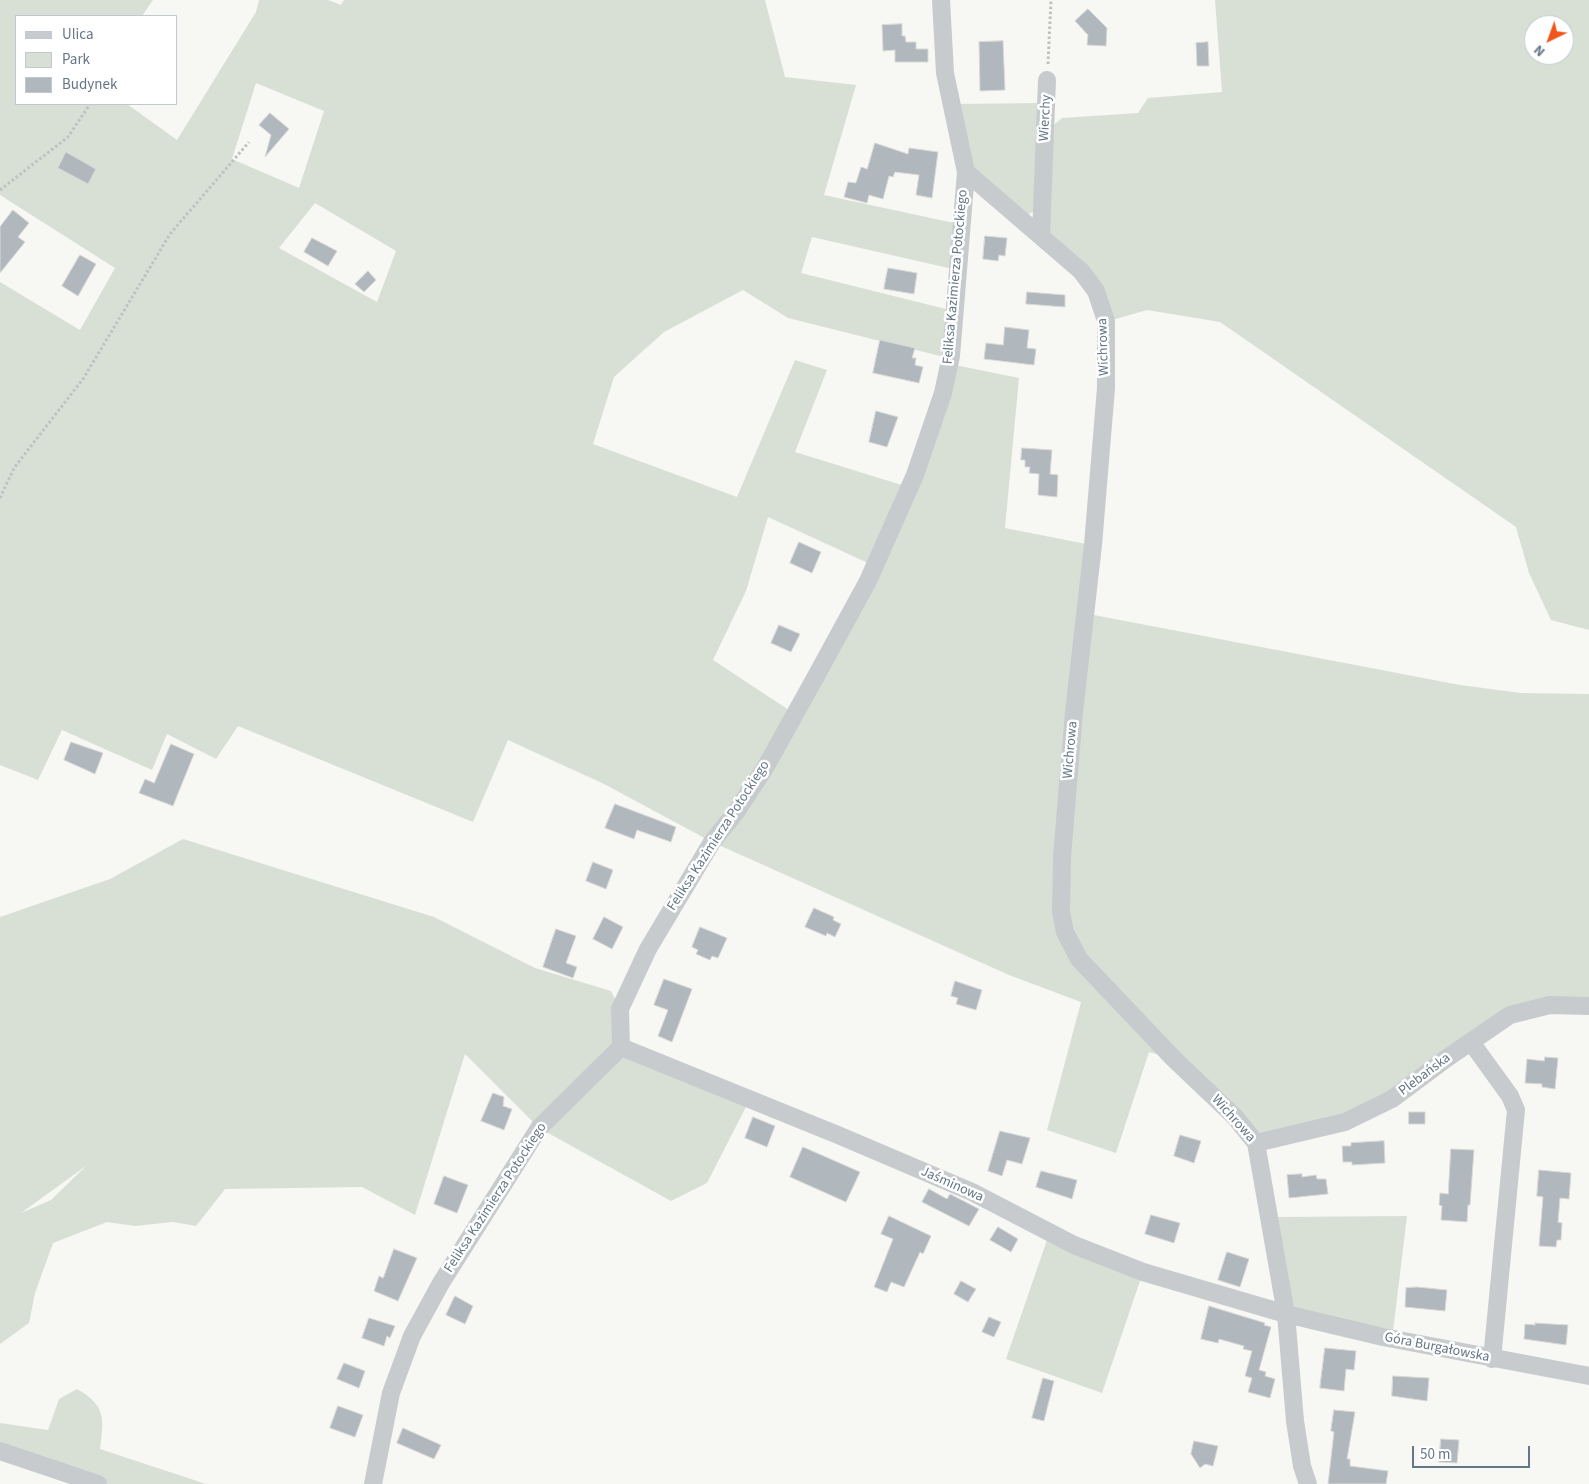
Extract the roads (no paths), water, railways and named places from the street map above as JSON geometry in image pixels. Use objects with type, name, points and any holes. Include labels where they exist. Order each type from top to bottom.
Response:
[{"type":"street","points":[[941,0],[945,73],[966,172]]},
{"type":"street","name":"Wierchy","points":[[1041,235],[1047,80]]},
{"type":"street","name":"Wichrowa","points":[[966,172],[1081,271],[1096,291],[1106,321],[1106,388],[1093,545],[1074,712],[1062,857],[1061,912],[1065,932],[1079,959],[1174,1059],[1235,1117],[1256,1143],[1286,1314],[1295,1421],[1302,1466],[1308,1484]]},
{"type":"street","name":"Feliksa Kazimierza Potockiego","points":[[373,1484],[391,1393],[412,1336],[441,1283],[539,1128],[621,1048],[620,1009],[648,949],[712,842],[736,812],[765,768],[868,581],[915,475],[943,393],[951,356],[966,172]]},
{"type":"street","name":"Plebańska","points":[[1256,1143],[1345,1122],[1392,1099],[1510,1015],[1550,1005],[1589,1006]]},
{"type":"street","points":[[1471,1042],[1510,1096],[1516,1110],[1492,1359]]},
{"type":"street","name":"Jaśminowa","points":[[621,1048],[838,1134],[972,1192],[1074,1245],[1142,1272],[1286,1314]]},
{"type":"street","name":"Góra Burgałowska","points":[[1286,1314],[1492,1359],[1589,1376]]},
{"type":"street","points":[[0,1450],[98,1484]]}]
